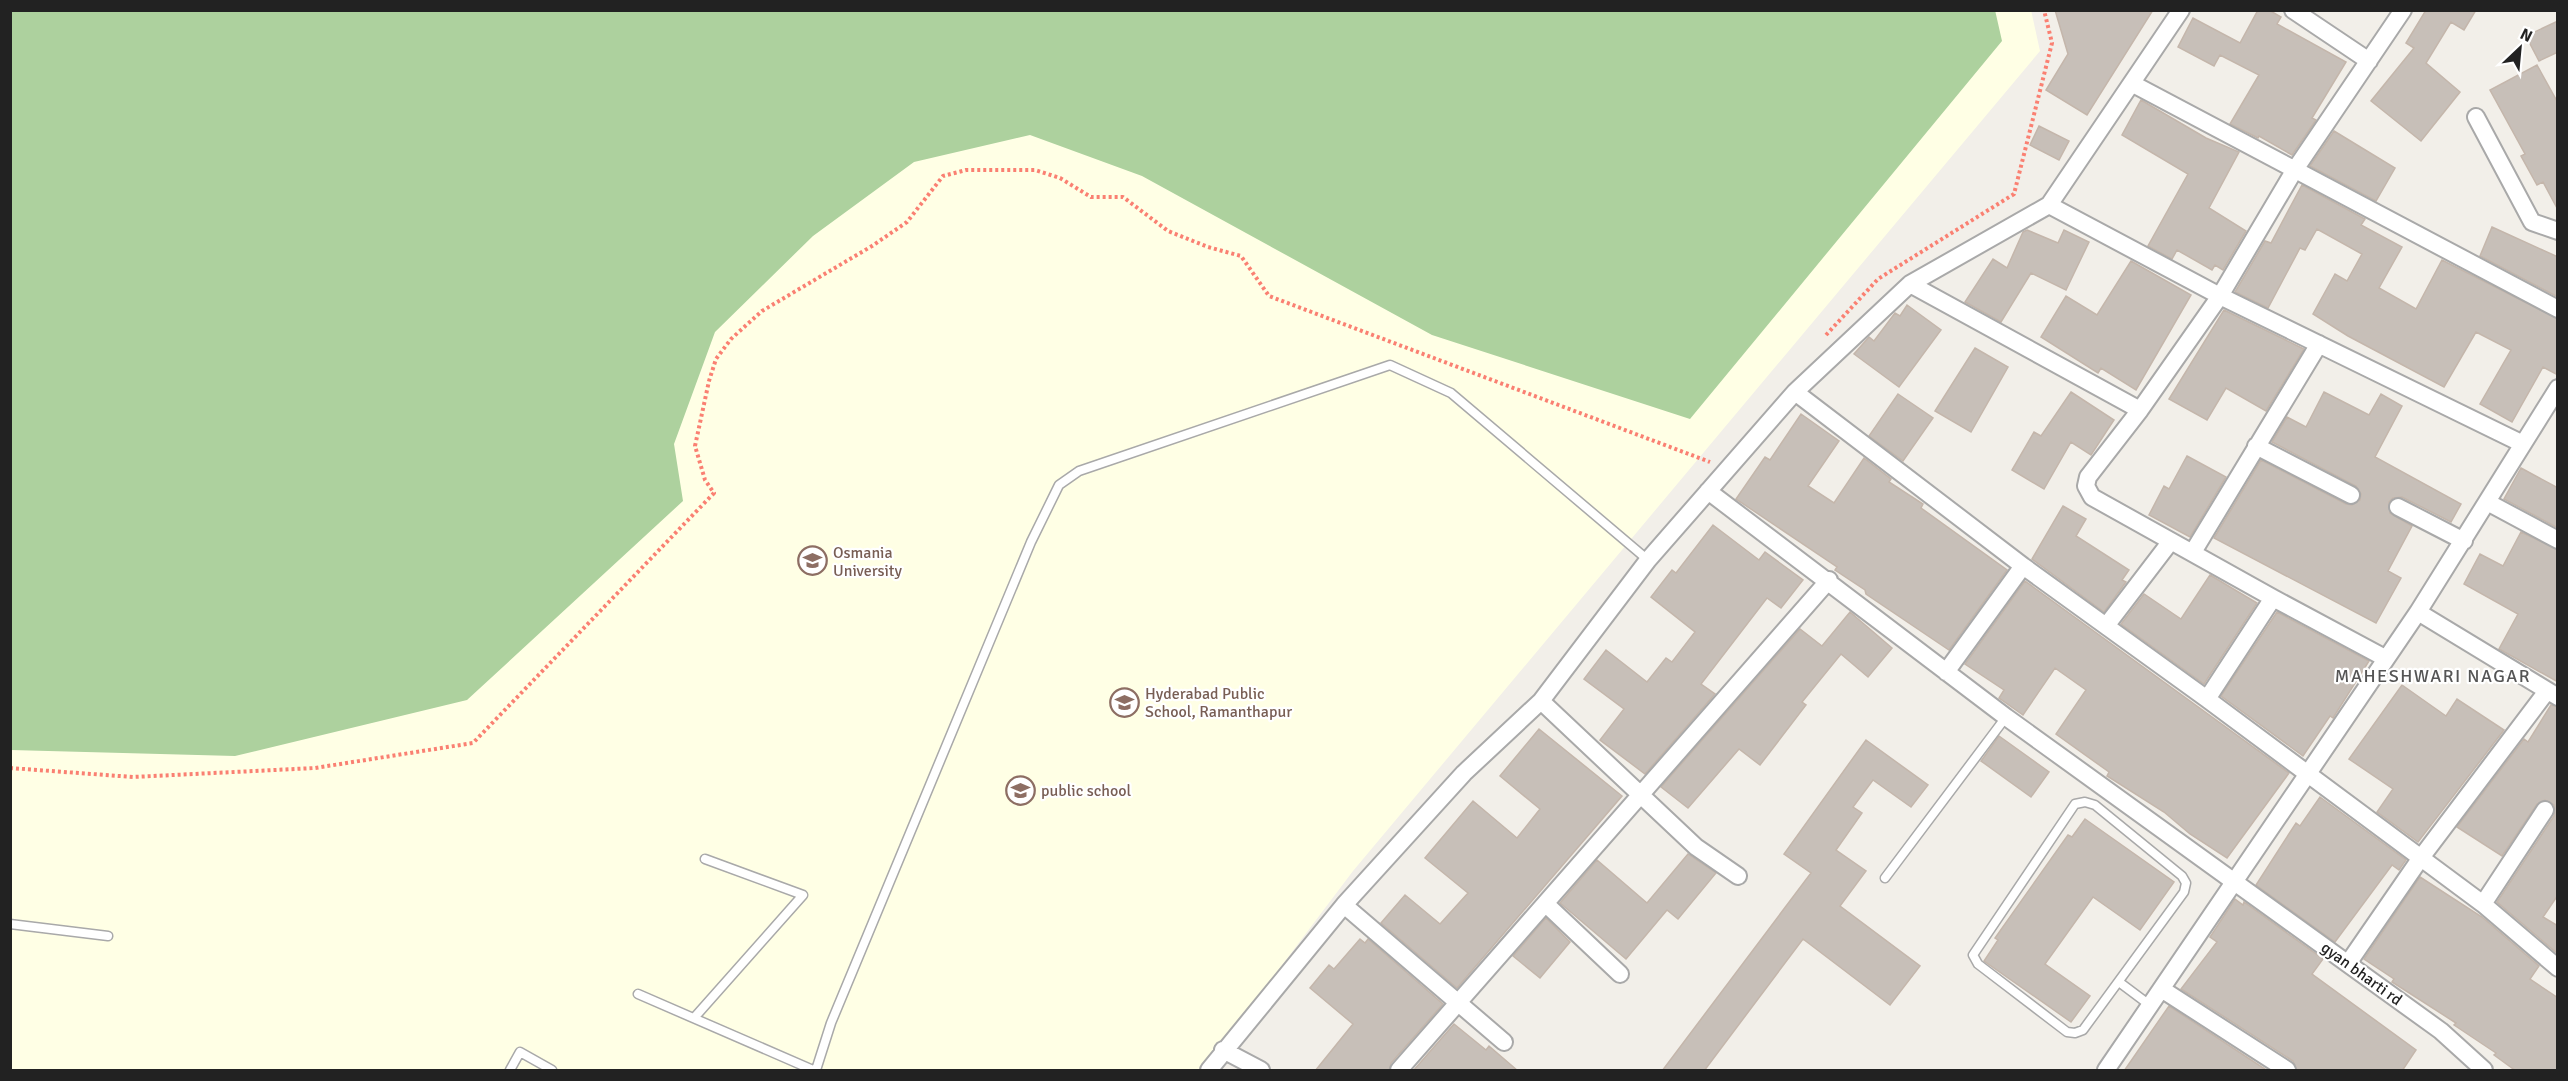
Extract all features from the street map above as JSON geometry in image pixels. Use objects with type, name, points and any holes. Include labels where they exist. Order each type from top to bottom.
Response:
[{"type":"street","points":[[1209,1071],[1223,1050],[1344,905],[1464,773],[1541,701],[1648,560],[1795,392],[1910,284],[2049,206],[2181,10]]},
{"type":"street","points":[[2293,10],[2370,61]]},
{"type":"street","points":[[2385,658],[2092,497],[2086,486],[2088,477],[2140,410],[2220,296],[2294,171],[2403,10]]},
{"type":"street","points":[[2133,84],[2558,309]]},
{"type":"street","points":[[2476,117],[2532,222],[2558,231]]},
{"type":"street","points":[[2049,206],[2220,296],[2523,444]]},
{"type":"street","points":[[1910,284],[2140,410]]},
{"type":"street","points":[[2193,552],[2319,344]]},
{"type":"street","points":[[2106,1071],[2418,612],[2489,503],[2558,388]]},
{"type":"street","points":[[1795,392],[2023,566],[2483,904],[2558,968]]},
{"type":"street","points":[[2256,446],[2351,495]]},
{"type":"street","name":"gyan bharti rd","points":[[1708,491],[1829,580],[2006,717],[2234,884],[2349,962],[2441,1031],[2484,1071]]},
{"type":"street","points":[[2489,503],[2558,540]]},
{"type":"street","points":[[2398,507],[2464,541]]},
{"type":"street","points":[[2106,626],[2171,541]]},
{"type":"street","points":[[1946,672],[2023,566]]},
{"type":"street","points":[[1399,1071],[1829,580]]},
{"type":"street","points":[[2207,699],[2273,598]]},
{"type":"street","points":[[2349,962],[2420,859],[2552,694],[2418,612]]},
{"type":"street","points":[[1541,701],[1696,847],[1737,876]]},
{"type":"street","points":[[2483,904],[2545,810]]},
{"type":"street","points":[[1547,904],[1620,974]]},
{"type":"street","points":[[1344,905],[1504,1042]]},
{"type":"street","points":[[2163,990],[2286,1070]]},
{"type":"street","points":[[1223,1050],[1261,1071]]},
{"type":"lane","points":[[638,994],[815,1071],[831,1023],[1031,542],[1059,485],[1079,471],[1390,365],[1420,377],[1467,405],[1648,560]]},
{"type":"lane","points":[[1885,878],[2006,717]]},
{"type":"lane","points":[[2085,802],[2095,805],[2182,876],[2186,883],[2184,892],[2119,981],[2083,1030],[2075,1033],[2067,1032],[1978,964],[1973,955],[2075,804],[2085,802]]},
{"type":"lane","points":[[694,1018],[803,894],[705,860]]},
{"type":"lane","points":[[10,924],[108,936]]},
{"type":"lane","points":[[2119,981],[2151,1006]]},
{"type":"lane","points":[[510,1071],[520,1052],[552,1071]]},
{"type":"path","points":[[1822,340],[1878,279],[2014,194],[2052,43],[2043,10]]},
{"type":"path","points":[[10,768],[133,777],[304,769],[473,743],[714,493],[705,480],[695,446],[699,417],[716,359],[731,339],[762,311],[872,246],[907,222],[943,176],[966,170],[1035,170],[1060,178],[1091,197],[1123,197],[1168,231],[1208,248],[1241,256],[1269,296],[1710,462],[1718,454]]},
{"type":"shaded area","name":"Osmania University","points":[[2031,10],[2040,51],[1353,871],[1203,1070],[11,1070],[10,11]]},
{"type":"green space","points":[[11,10],[1995,10],[2002,41],[1690,419],[1432,335],[1142,176],[1030,135],[914,162],[813,236],[715,332],[674,444],[683,501],[467,700],[235,756],[11,750]]},
{"type":"building","points":[[2055,10],[2153,10],[2087,115],[2046,90],[2068,54]]},
{"type":"building","points":[[2258,10],[2269,10],[2281,17],[2277,24],[2346,62],[2312,118],[2316,120],[2292,155],[2259,136],[2258,138],[2230,124],[2259,75],[2220,55],[2214,66],[2178,47],[2193,18],[2240,43]]},
{"type":"building","points":[[2426,10],[2476,10],[2464,30],[2451,22],[2426,63],[2460,92],[2421,141],[2371,101],[2414,48],[2406,43]]},
{"type":"building","points":[[2558,21],[2558,52],[2539,61],[2526,36]]},
{"type":"building","points":[[2537,65],[2558,103],[2558,210],[2543,182],[2537,185],[2521,156],[2525,154],[2490,90]]},
{"type":"building","points":[[2141,100],[2206,138],[2239,152],[2209,208],[2246,231],[2223,270],[2215,265],[2212,270],[2177,250],[2172,259],[2148,246],[2188,174],[2122,135]]},
{"type":"building","points":[[2039,126],[2069,141],[2059,160],[2030,145]]},
{"type":"building","points":[[2334,131],[2395,168],[2376,201],[2310,166]]},
{"type":"building","points":[[2302,185],[2365,219],[2361,225],[2402,247],[2379,288],[2416,309],[2442,260],[2558,319],[2558,375],[2543,367],[2512,422],[2480,404],[2511,350],[2476,332],[2444,387],[2348,336],[2313,314],[2335,274],[2347,281],[2362,254],[2317,229],[2305,250],[2300,248],[2268,308],[2235,292],[2265,241],[2271,243]]},
{"type":"building","points":[[2492,227],[2558,257],[2558,297],[2480,256]]},
{"type":"building","points":[[2027,230],[2058,243],[2064,230],[2089,242],[2066,290],[2031,273],[2001,322],[1965,302],[1993,259],[2007,268],[2023,232]]},
{"type":"building","points":[[2131,261],[2191,295],[2136,390],[2101,368],[2098,373],[2041,337],[2066,296],[2097,315]]},
{"type":"building","points":[[1907,305],[1941,330],[1899,387],[1854,354],[1869,337],[1874,341],[1895,313],[1900,316]]},
{"type":"building","points":[[2224,310],[2304,349],[2266,411],[2226,388],[2207,420],[2169,399]]},
{"type":"building","points":[[1975,348],[2008,367],[1971,432],[1935,411]]},
{"type":"building","points":[[2071,392],[2114,420],[2091,455],[2071,442],[2044,489],[2012,470],[2034,432],[2041,436]]},
{"type":"building","points":[[2324,392],[2369,415],[2381,394],[2402,406],[2375,457],[2461,504],[2451,522],[2402,497],[2393,498],[2389,502],[2390,513],[2412,526],[2388,571],[2401,578],[2376,623],[2214,538],[2261,460],[2346,504],[2352,505],[2360,500],[2361,494],[2356,486],[2272,442],[2287,417],[2306,427]]},
{"type":"building","points":[[1898,394],[1933,418],[1903,461],[1869,436]]},
{"type":"building","points":[[1801,414],[1839,441],[1808,486],[1834,503],[1864,458],[1891,479],[1889,482],[1923,504],[1921,508],[2007,570],[1949,650],[1866,594],[1865,590],[1835,570],[1837,567],[1736,499],[1765,457],[1770,460]]},
{"type":"building","points":[[2187,456],[2226,477],[2190,537],[2149,515],[2164,486],[2169,489]]},
{"type":"building","points":[[2521,468],[2558,488],[2558,528],[2504,499]]},
{"type":"building","points":[[2063,506],[2086,519],[2076,536],[2129,570],[2122,580],[2126,582],[2104,612],[2032,559]]},
{"type":"building","points":[[1713,525],[1759,560],[1765,552],[1803,580],[1781,608],[1767,598],[1701,684],[1715,694],[1645,774],[1600,740],[1624,709],[1584,679],[1606,650],[1647,682],[1666,658],[1672,662],[1695,632],[1651,597],[1672,570],[1676,573]]},
{"type":"building","points":[[2521,532],[2558,550],[2558,682],[2499,649],[2518,614],[2464,584],[2480,554],[2503,566]]},
{"type":"building","points":[[2210,575],[2257,603],[2204,684],[2121,624],[2144,594],[2181,619]]},
{"type":"building","points":[[2025,581],[2289,773],[2227,858],[2190,834],[2164,812],[2107,776],[2109,772],[2056,734],[2086,690],[2055,668],[2023,715],[1999,698],[2004,690],[1965,664]]},
{"type":"building","points":[[1850,612],[1892,648],[1868,677],[1841,654],[1802,702],[1806,705],[1760,765],[1739,749],[1688,808],[1661,787],[1800,629],[1822,646]]},
{"type":"building","points":[[2277,612],[2369,661],[2333,718],[2330,716],[2303,756],[2221,696]]},
{"type":"building","points":[[2402,685],[2446,716],[2457,699],[2504,730],[2418,842],[2377,812],[2393,789],[2349,759]]},
{"type":"building","points":[[2551,705],[2558,707],[2558,895],[2543,917],[2558,926],[2558,954],[2497,902],[2554,816],[2554,805],[2545,800],[2537,804],[2502,856],[2457,827],[2524,739],[2528,742]]},
{"type":"building","points":[[1539,729],[1622,796],[1457,988],[1381,923],[1405,895],[1440,924],[1468,893],[1425,858],[1473,801],[1517,838],[1540,809],[1500,776]]},
{"type":"building","points":[[1999,736],[2049,772],[2031,797],[1981,761]]},
{"type":"building","points":[[1866,740],[1928,785],[1911,807],[1873,780],[1853,807],[1862,813],[1836,850],[1866,871],[1840,906],[1920,966],[1890,1005],[1803,939],[1704,1071],[1662,1071],[1811,873],[1784,854]]},
{"type":"building","points":[[2320,797],[2406,860],[2399,870],[2392,865],[2335,942],[2256,885],[2296,823],[2300,826]]},
{"type":"building","points":[[2085,819],[2174,882],[2140,930],[2093,897],[2045,964],[2090,996],[2071,1022],[1984,961],[1998,940],[1995,938],[2068,835],[2072,837]]},
{"type":"building","points":[[1688,854],[1716,873],[1678,919],[1667,910],[1626,959],[1560,903],[1597,860],[1647,903]]},
{"type":"building","points":[[2420,877],[2482,917],[2539,966],[2530,979],[2558,998],[2558,1071],[2516,1071],[2494,1055],[2496,1053],[2454,1025],[2456,1023],[2392,982],[2394,979],[2364,959]]},
{"type":"building","points":[[2235,899],[2243,905],[2244,902],[2323,959],[2312,974],[2416,1050],[2402,1071],[2297,1071],[2293,1061],[2181,989],[2217,942],[2210,937]]},
{"type":"building","points":[[1546,918],[1570,942],[1540,978],[1513,956]]},
{"type":"building","points":[[1360,939],[1365,943],[1368,939],[1443,1004],[1391,1063],[1389,1071],[1315,1071],[1353,1024],[1310,988],[1329,965],[1334,969]]},
{"type":"building","points":[[2169,1006],[2268,1071],[2124,1071]]},
{"type":"building","points":[[1454,1024],[1486,1050],[1489,1046],[1518,1071],[1413,1071]]},
{"type":"place","name":"Osmania University","points":[[812,561]]},
{"type":"place","name":"Hyderabad Public School, Ramanthapur","points":[[1124,702]]},
{"type":"place","name":"public school","points":[[1020,790]]},
{"type":"district","name":"MAHESHWARI NAGAR","points":[[2433,676]]}]
